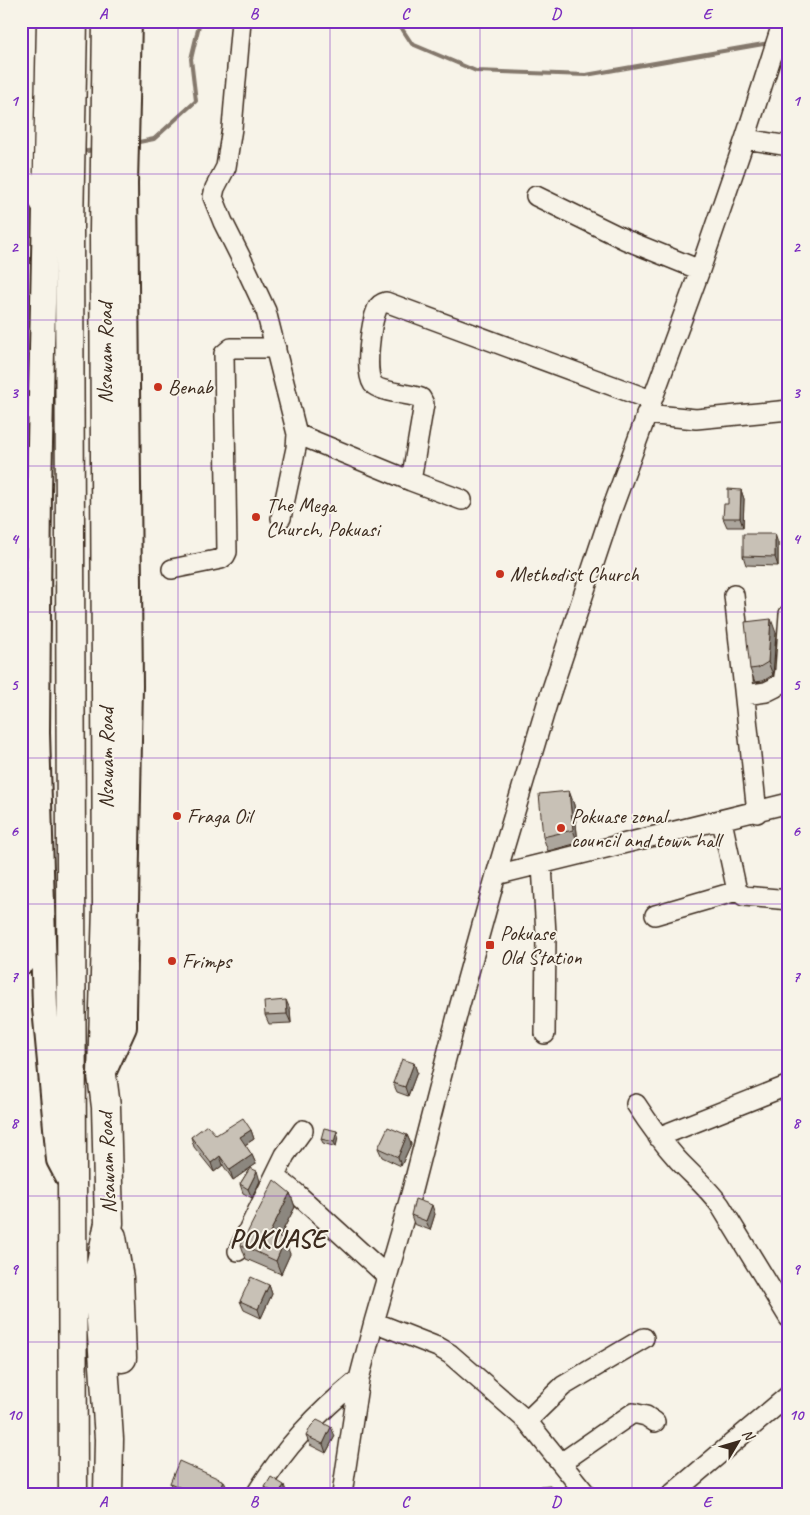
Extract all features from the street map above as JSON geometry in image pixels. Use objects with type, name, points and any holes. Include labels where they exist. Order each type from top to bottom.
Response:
[{"type":"highway","name":"Nsawam Road","points":[[73,21],[47,137],[46,178],[71,971],[73,1494]]},
{"type":"highway","name":"Nsawam Road","points":[[107,21],[115,144],[107,907],[102,1075],[106,1107],[109,1223],[98,1277],[109,1440],[108,1494]]},
{"type":"highway","points":[[109,1223],[119,1278],[124,1494]]},
{"type":"main road","points":[[47,137],[49,21]]},
{"type":"main road","points":[[115,144],[129,21]]},
{"type":"main road","points":[[46,178],[39,491],[38,723],[46,1008],[59,1160],[71,1182]]},
{"type":"main road","points":[[43,915],[71,971]]},
{"type":"street","points":[[26,21],[47,137],[46,178]]},
{"type":"street","points":[[241,21],[232,128],[226,167],[214,197],[223,222],[266,311],[297,434],[296,448],[281,518]]},
{"type":"street","points":[[342,1494],[359,1379],[416,1178],[459,1008],[547,704],[612,509],[700,270],[781,26]]},
{"type":"street","points":[[745,139],[789,146]]},
{"type":"street","points":[[536,196],[626,240],[700,270]]},
{"type":"street","points":[[411,481],[424,404],[421,398],[379,388],[373,383],[368,366],[372,328],[377,308],[386,302],[649,407],[696,419],[789,410]]},
{"type":"street","points":[[172,568],[221,560],[227,552],[224,354],[231,348],[276,348]]},
{"type":"street","points":[[297,434],[462,500]]},
{"type":"street","points":[[734,595],[757,813]]},
{"type":"street","points":[[745,695],[766,692],[782,682],[785,670],[789,614]]},
{"type":"street","points":[[496,876],[789,804]]},
{"type":"street","points":[[722,821],[737,891],[744,896],[789,900]]},
{"type":"street","points":[[21,829],[26,863],[24,964]]},
{"type":"street","points":[[542,865],[546,934],[545,1034]]},
{"type":"street","points":[[655,915],[737,891]]},
{"type":"street","points":[[658,1137],[789,1085]]},
{"type":"street","points":[[636,1104],[658,1137],[678,1161],[711,1192],[789,1318]]},
{"type":"street","points":[[238,1251],[285,1155],[303,1130]]},
{"type":"street","points":[[275,1176],[387,1276]]},
{"type":"street","points":[[374,1322],[440,1348],[450,1354],[527,1421],[586,1494]]},
{"type":"street","points":[[527,1421],[563,1386],[644,1338]]},
{"type":"street","points":[[256,1494],[280,1458],[318,1414],[359,1379]]},
{"type":"street","points":[[672,1494],[789,1396]]},
{"type":"street","points":[[561,1463],[633,1414],[646,1416],[655,1422]]},
{"type":"building","points":[[728,489],[741,490],[740,518],[723,518],[724,504],[728,504]]},
{"type":"building","points":[[743,534],[775,534],[775,557],[743,556]]},
{"type":"building","points":[[771,619],[768,662],[758,668],[750,669],[745,622]]},
{"type":"building","points":[[569,791],[573,830],[543,837],[539,794]]},
{"type":"building","points":[[286,1000],[287,1014],[265,1015],[264,1002]]},
{"type":"building","points":[[402,1059],[414,1063],[405,1087],[393,1083]]},
{"type":"building","points":[[243,1118],[251,1130],[240,1137],[252,1155],[230,1170],[220,1156],[211,1163],[191,1137],[207,1125],[216,1135]]},
{"type":"building","points":[[388,1127],[407,1135],[398,1157],[378,1148]]},
{"type":"building","points":[[324,1128],[337,1131],[334,1142],[321,1139]]},
{"type":"building","points":[[250,1168],[257,1171],[248,1189],[240,1184]]},
{"type":"building","points":[[274,1180],[290,1193],[269,1234],[285,1240],[276,1261],[241,1245]]},
{"type":"building","points":[[415,1199],[432,1205],[426,1221],[411,1215]]},
{"type":"building","points":[[251,1277],[269,1285],[258,1309],[240,1301]]},
{"type":"building","points":[[317,1420],[331,1427],[323,1444],[306,1436],[311,1426]]},
{"type":"building","points":[[179,1461],[224,1481],[219,1494],[195,1494],[170,1483]]},
{"type":"building","points":[[271,1477],[284,1485],[279,1494],[265,1487]]},
{"type":"building","points":[[550,1485],[551,1494],[483,1494],[483,1492],[509,1493],[509,1489],[540,1488],[540,1486]]},
{"type":"waterway","points":[[134,143],[154,139],[196,101],[191,59],[200,21]]},
{"type":"waterway","points":[[397,21],[412,44],[476,71],[586,75],[769,43]]},
{"type":"waterway","points":[[80,152],[95,150]]},
{"type":"place","name":"Benab","points":[[158,387]]},
{"type":"place","name":"The Mega Church, Pokuasi","points":[[256,517]]},
{"type":"place","name":"Methodist Church","points":[[500,574]]},
{"type":"place","name":"Fraga Oil","points":[[177,816]]},
{"type":"place","name":"Pokuase zonal council and town hall","points":[[561,828]]},
{"type":"place","name":"Pokuase Old Station","points":[[490,945]]},
{"type":"place","name":"Frimps","points":[[172,961]]},
{"type":"district","name":"POKUASE","points":[[278,1238]]}]
